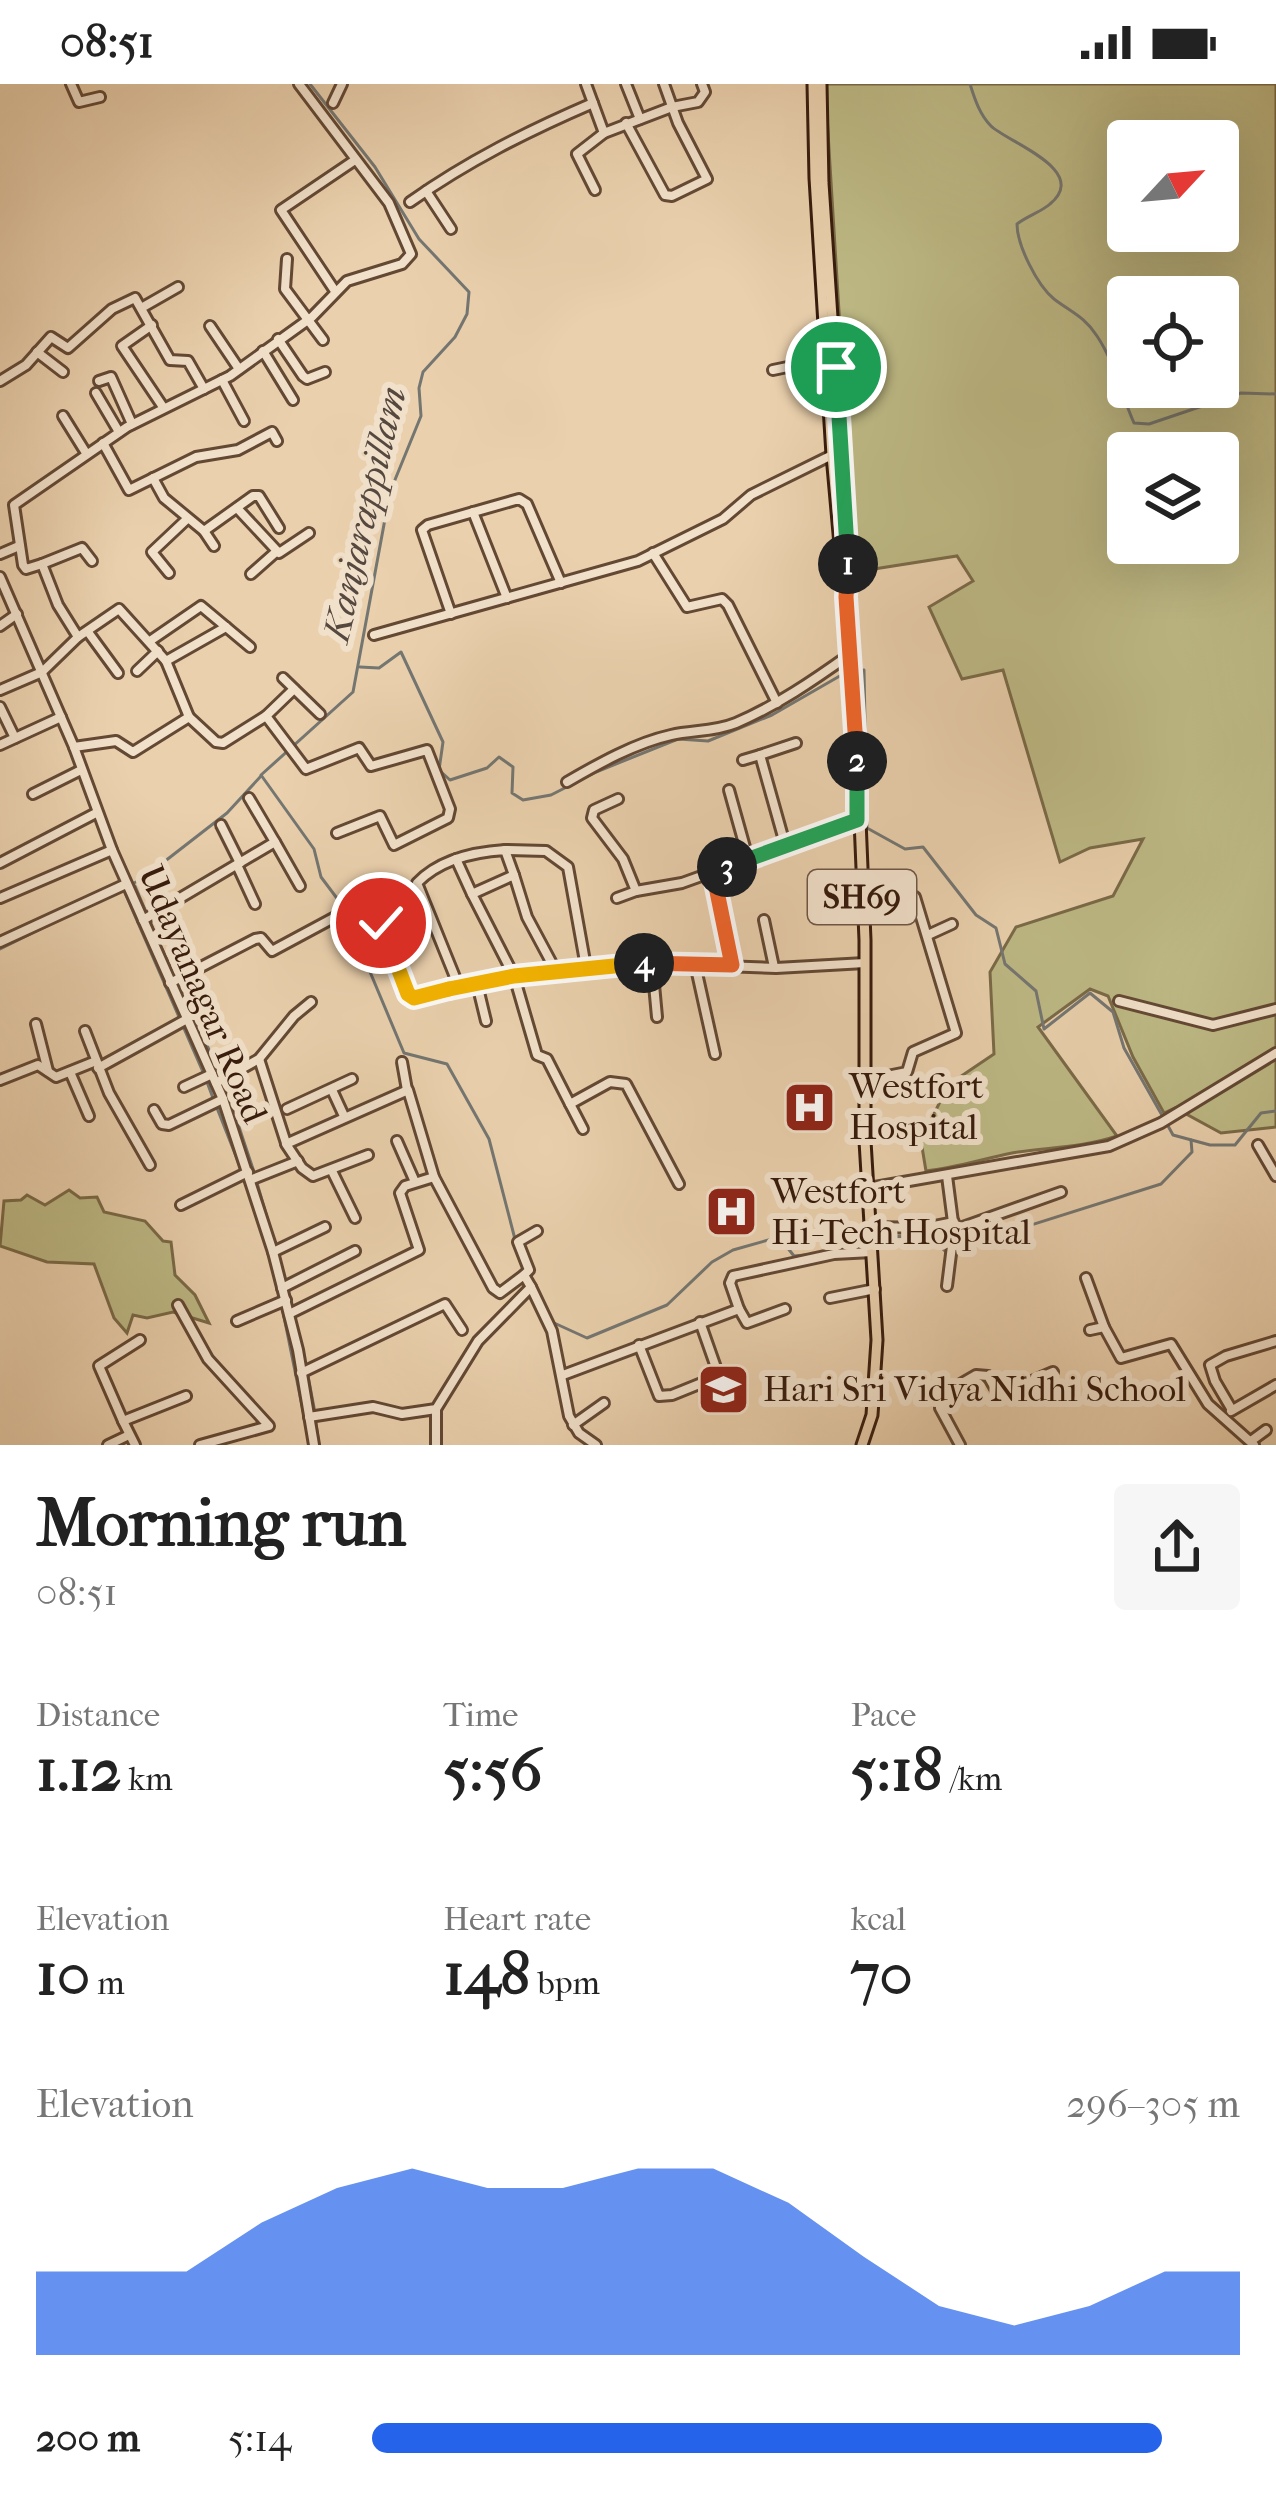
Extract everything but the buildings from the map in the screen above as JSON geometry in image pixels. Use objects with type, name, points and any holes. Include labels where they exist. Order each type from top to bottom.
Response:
[{"type":"main road","points":[[817,84],[826,359],[846,597]]},
{"type":"main road","name":"SH69","points":[[817,84],[850,586],[846,597],[865,963],[865,1141],[874,1252],[876,1378],[862,1445]]},
{"type":"street","points":[[71,84],[80,102],[100,97]]},
{"type":"street","points":[[92,561],[84,548],[26,569],[14,506],[132,424],[239,369],[309,319],[358,275],[402,264],[411,254],[389,203],[298,84]]},
{"type":"street","points":[[333,104],[341,84]]},
{"type":"street","points":[[586,84],[604,134]]},
{"type":"street","points":[[626,84],[640,119]]},
{"type":"street","points":[[626,123],[663,192],[672,196],[708,177],[664,84]]},
{"type":"street","points":[[595,190],[577,154],[626,123],[703,98],[702,84]]},
{"type":"street","points":[[410,202],[520,134],[593,103]]},
{"type":"street","points":[[335,291],[281,211],[355,160]]},
{"type":"street","points":[[426,190],[451,229]]},
{"type":"street","points":[[287,259],[285,290],[323,340]]},
{"type":"street","points":[[142,307],[178,287]]},
{"type":"street","points":[[0,381],[26,365],[51,338],[70,346],[94,322],[135,298],[170,360],[188,361],[204,389]]},
{"type":"street","points":[[152,325],[122,346],[163,406]]},
{"type":"street","points":[[210,326],[239,369]]},
{"type":"street","points":[[278,339],[307,379],[325,372]]},
{"type":"street","points":[[262,351],[293,400]]},
{"type":"street","points":[[37,352],[63,372]]},
{"type":"street","points":[[773,370],[826,359]]},
{"type":"street","points":[[99,381],[111,376],[132,424]]},
{"type":"street","points":[[222,380],[244,421]]},
{"type":"street","points":[[96,394],[119,432]]},
{"type":"street","points":[[63,416],[86,453]]},
{"type":"street","points":[[103,443],[129,490],[196,457],[238,450],[270,433],[277,441]]},
{"type":"street","points":[[374,634],[653,553],[723,519],[751,495],[832,455]]},
{"type":"street","points":[[153,478],[164,498],[204,531],[214,546]]},
{"type":"street","points":[[204,531],[259,496],[279,528]]},
{"type":"street","points":[[452,614],[422,530],[473,512],[525,500],[561,583]]},
{"type":"street","points":[[237,508],[277,550],[286,552],[309,533]]},
{"type":"street","points":[[473,512],[507,598]]},
{"type":"street","points":[[169,573],[152,552],[187,519]]},
{"type":"street","points":[[0,554],[19,546]]},
{"type":"street","points":[[251,574],[277,550]]},
{"type":"street","points":[[653,553],[687,607],[714,599],[728,605],[777,703]]},
{"type":"street","points":[[42,564],[58,604],[118,673]]},
{"type":"street","name":"Udayanagar Road","points":[[1,584],[74,747],[96,812],[183,1020],[223,1099],[286,1300],[314,1445]]},
{"type":"street","points":[[150,641],[200,606],[250,647]]},
{"type":"street","points":[[0,690],[41,672],[119,609],[166,661],[189,717],[219,744],[266,716],[294,689]]},
{"type":"street","points":[[0,626],[17,614]]},
{"type":"street","points":[[166,661],[226,627]]},
{"type":"street","points":[[136,670],[158,651]]},
{"type":"street","points":[[567,782],[599,763],[672,735],[722,728],[777,703],[850,655]]},
{"type":"street","points":[[283,678],[320,714]]},
{"type":"street","points":[[0,707],[15,738]]},
{"type":"street","points":[[266,716],[306,769],[359,748],[371,766],[425,750],[431,757],[450,809],[448,818],[394,845],[380,816],[337,833]]},
{"type":"street","points":[[0,745],[61,717]]},
{"type":"street","points":[[74,747],[116,741],[133,752],[189,717]]},
{"type":"street","points":[[743,760],[796,743]]},
{"type":"street","points":[[760,755],[785,844]]},
{"type":"street","points":[[33,794],[81,770]]},
{"type":"street","points":[[729,790],[748,858]]},
{"type":"street","points":[[249,798],[300,886]]},
{"type":"street","points":[[618,799],[594,810],[592,818],[623,859],[636,891]]},
{"type":"street","points":[[0,863],[96,812]]},
{"type":"street","points":[[617,898],[682,883],[857,820]]},
{"type":"street","points":[[220,825],[255,904]]},
{"type":"street","points":[[142,920],[275,842]]},
{"type":"street","points":[[0,898],[112,850]]},
{"type":"street","points":[[505,850],[526,917],[557,973]]},
{"type":"street","points":[[459,987],[417,883],[436,867],[456,859],[505,850],[546,851],[568,867],[586,967]]},
{"type":"street","points":[[456,859],[514,976],[537,1055],[547,1059],[583,1129]]},
{"type":"street","points":[[713,872],[732,965]]},
{"type":"street","points":[[472,894],[514,875]]},
{"type":"street","points":[[0,942],[127,886]]},
{"type":"street","points":[[867,1080],[907,1072],[913,1052],[956,1033],[915,897]]},
{"type":"street","points":[[170,983],[255,939],[261,938],[272,951],[339,915]]},
{"type":"street","points":[[764,920],[774,968]]},
{"type":"street","points":[[381,923],[410,997],[586,967],[652,963],[774,968],[865,963]]},
{"type":"street","points":[[928,935],[952,924]]},
{"type":"street","points":[[652,963],[658,1017]]},
{"type":"street","points":[[695,964],[715,1054]]},
{"type":"street","points":[[477,984],[486,1021]]},
{"type":"street","points":[[1119,1001],[1213,1025],[1276,1009]]},
{"type":"street","points":[[184,1087],[259,1059],[311,1002]]},
{"type":"street","points":[[0,1080],[38,1065],[56,1077],[97,1065],[183,1020]]},
{"type":"street","points":[[36,1024],[48,1073]]},
{"type":"street","points":[[85,1031],[97,1065],[150,1165]]},
{"type":"street","points":[[869,1188],[1092,1151],[1128,1140],[1276,1053]]},
{"type":"street","points":[[259,1059],[286,1144],[313,1176],[368,1155]]},
{"type":"street","points":[[402,1062],[434,1177],[496,1292],[526,1273]]},
{"type":"street","points":[[70,1072],[89,1116]]},
{"type":"street","points":[[287,1109],[352,1079]]},
{"type":"street","points":[[570,1104],[610,1082],[626,1084],[680,1184]]},
{"type":"street","points":[[332,1089],[344,1116]]},
{"type":"street","points":[[286,1144],[408,1090]]},
{"type":"street","points":[[154,1110],[162,1124],[169,1126],[223,1099]]},
{"type":"street","points":[[398,1141],[416,1182]]},
{"type":"street","points":[[1258,1145],[1276,1176]]},
{"type":"street","points":[[181,1204],[298,1161]]},
{"type":"street","points":[[332,1171],[355,1219]]},
{"type":"street","points":[[947,1176],[954,1226],[947,1286]]},
{"type":"street","points":[[289,1314],[419,1250],[400,1193],[402,1187],[434,1177]]},
{"type":"street","points":[[873,1232],[954,1226],[1061,1192]]},
{"type":"street","points":[[273,1252],[325,1227]]},
{"type":"street","points":[[537,1231],[518,1242],[526,1273],[546,1313],[573,1425],[596,1445]]},
{"type":"street","points":[[282,1288],[356,1251]]},
{"type":"street","points":[[785,1309],[744,1322],[730,1283],[733,1276],[834,1254],[874,1252]]},
{"type":"street","points":[[1086,1278],[1121,1358],[1171,1344],[1194,1384],[1224,1419],[1252,1443],[1266,1430]]},
{"type":"street","points":[[436,1445],[436,1409],[478,1341],[531,1287]]},
{"type":"street","points":[[830,1298],[875,1288]]},
{"type":"street","points":[[237,1321],[286,1300]]},
{"type":"street","points":[[301,1373],[445,1304],[462,1330]]},
{"type":"street","points":[[178,1305],[208,1359],[269,1426],[200,1445]]},
{"type":"street","points":[[563,1375],[739,1309]]},
{"type":"street","points":[[700,1322],[728,1399]]},
{"type":"street","points":[[1090,1330],[1104,1327]]},
{"type":"street","points":[[135,1445],[99,1366],[140,1340]]},
{"type":"street","points":[[1232,1410],[1210,1365],[1276,1341]]},
{"type":"street","points":[[638,1345],[663,1398],[719,1376]]},
{"type":"street","points":[[960,1445],[940,1408],[940,1396],[976,1375],[988,1376],[996,1390],[1004,1393],[1053,1372]]},
{"type":"street","points":[[1224,1419],[1276,1384]]},
{"type":"street","points":[[123,1421],[186,1396]]},
{"type":"street","points":[[573,1425],[604,1403]]},
{"type":"street","points":[[310,1417],[373,1408],[402,1414],[436,1409]]},
{"type":"street","points":[[108,1445],[129,1435]]},
{"type":"shaded area","points":[[825,84],[1276,84],[1276,1127],[1221,1133],[1175,1108],[1164,1113],[1133,1057],[1108,996],[1090,989],[1038,1027],[1117,1136],[926,1171],[921,1141],[948,1085],[994,1054],[990,972],[1016,927],[1113,896],[1143,839],[1090,848],[1060,862],[1003,670],[962,679],[929,607],[973,581],[957,556],[855,572]]},
{"type":"shaded area","points":[[69,1190],[80,1198],[97,1197],[104,1212],[145,1221],[163,1241],[171,1242],[175,1275],[195,1295],[209,1323],[173,1312],[147,1318],[133,1315],[127,1333],[114,1318],[94,1264],[47,1262],[0,1246],[4,1201],[27,1195],[45,1205]]},
{"type":"waterway","name":"Kanjarappillam","points":[[310,84],[375,167],[419,239],[469,292],[467,314],[455,337],[423,372],[421,416],[390,492],[353,692],[261,775],[314,849],[321,877],[342,905],[404,1053],[447,1064],[489,1139],[516,1243]]},
{"type":"waterway","points":[[970,84],[991,126],[1042,158],[1060,180],[1060,192],[1050,204],[1017,224],[1020,243],[1048,293],[1097,336],[1134,423],[1149,424],[1241,393],[1276,394]]},
{"type":"waterway","points":[[360,667],[379,668],[401,652],[443,742],[439,770],[450,780],[487,768],[499,757],[513,767],[512,793],[523,800],[551,795],[678,739],[708,741],[772,715],[845,673]]},
{"type":"waterway","points":[[857,671],[864,670],[867,828],[905,849],[923,847],[976,915],[996,928],[1005,964],[1036,991],[1044,1029],[1090,993],[1113,1012],[1124,1048],[1163,1117]]},
{"type":"waterway","points":[[0,949],[142,879],[227,813],[261,776]]},
{"type":"waterway","points":[[135,886],[146,912]]},
{"type":"waterway","points":[[125,893],[203,1072]]},
{"type":"waterway","points":[[150,922],[175,978]]},
{"type":"waterway","points":[[178,984],[221,1075]]},
{"type":"waterway","points":[[207,1082],[213,1098]]},
{"type":"waterway","points":[[225,1085],[254,1172]]},
{"type":"waterway","points":[[217,1108],[241,1169]]},
{"type":"waterway","points":[[1167,1124],[1173,1135],[1210,1145],[1235,1145],[1261,1113],[1276,1111]]},
{"type":"waterway","points":[[955,1249],[1161,1184],[1192,1152],[1191,1140]]},
{"type":"waterway","points":[[257,1183],[275,1245]]},
{"type":"waterway","points":[[861,1236],[931,1237],[946,1252]]},
{"type":"waterway","points":[[552,1322],[587,1338],[667,1305],[712,1262],[733,1250],[779,1237],[794,1256],[816,1254]]},
{"type":"waterway","points":[[266,1243],[280,1297]]},
{"type":"waterway","points":[[278,1256],[285,1280]]},
{"type":"waterway","points":[[288,1291],[292,1306]]},
{"type":"waterway","points":[[282,1307],[310,1445]]},
{"type":"waterway","points":[[294,1314],[305,1365]]},
{"type":"waterway","points":[[308,1376],[315,1413]]},
{"type":"waterway","points":[[315,1417],[319,1445]]},
{"type":"place","name":"Westfort Hospital","points":[[810,1107]]},
{"type":"place","name":"Westfort Hi-Tech Hospital","points":[[732,1212]]},
{"type":"place","name":"Hari Sri Vidya Nidhi School","points":[[724,1389]]},
{"type":"route","points":[[381,923],[406,991],[414,998],[514,976],[602,965],[732,965],[713,872],[857,820],[856,724],[846,597],[850,586],[836,367]]}]
